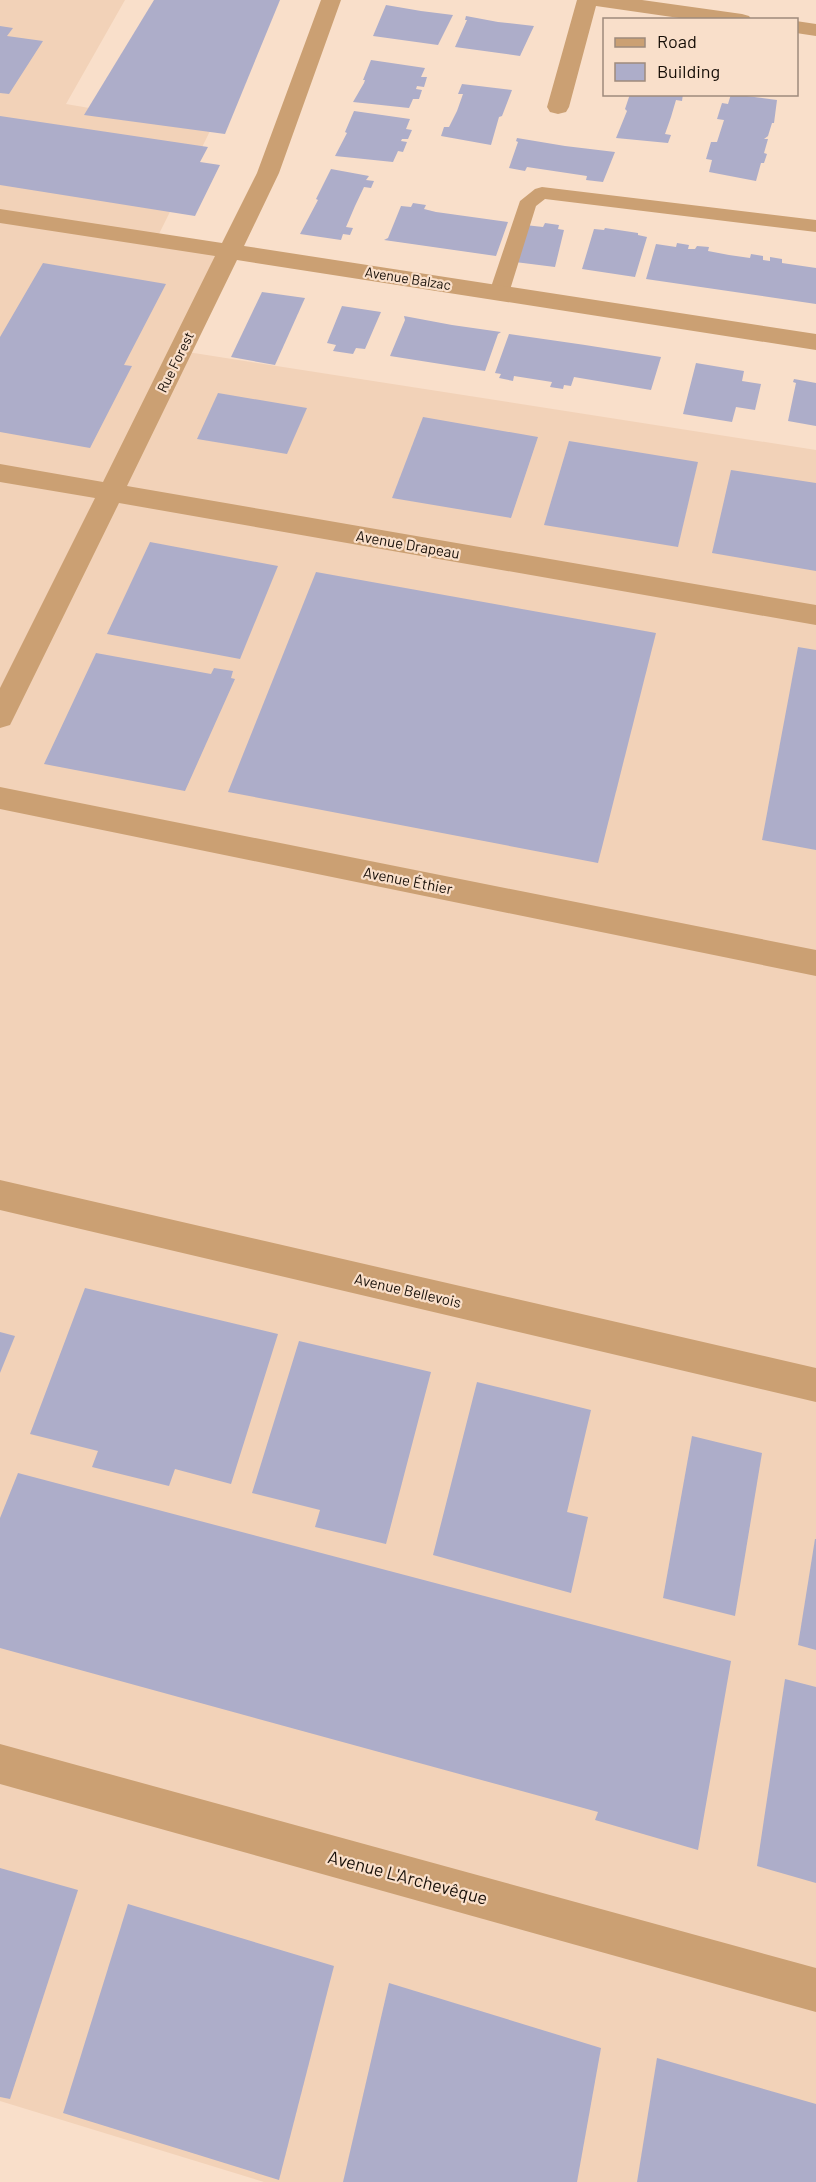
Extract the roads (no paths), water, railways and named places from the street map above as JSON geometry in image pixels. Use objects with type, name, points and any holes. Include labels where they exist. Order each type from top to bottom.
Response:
[{"type":"street","name":"Rue Forest","points":[[0,717],[268,173],[331,0]]},
{"type":"street","points":[[558,106],[587,0]]},
{"type":"street","points":[[597,0],[728,18]]},
{"type":"street","points":[[798,27],[816,30]]},
{"type":"street","name":"Avenue Balzac","points":[[0,216],[816,342]]},
{"type":"street","name":"Avenue Drapeau","points":[[0,473],[816,615]]},
{"type":"street","name":"Avenue Éthier","points":[[0,798],[816,963]]},
{"type":"street","name":"Avenue Bellevois","points":[[0,1195],[816,1385]]},
{"type":"street","name":"Avenue L'Archevêque","points":[[0,1764],[816,1990]]},
{"type":"lane","points":[[499,292],[526,207],[529,201],[542,193],[816,226]]}]
